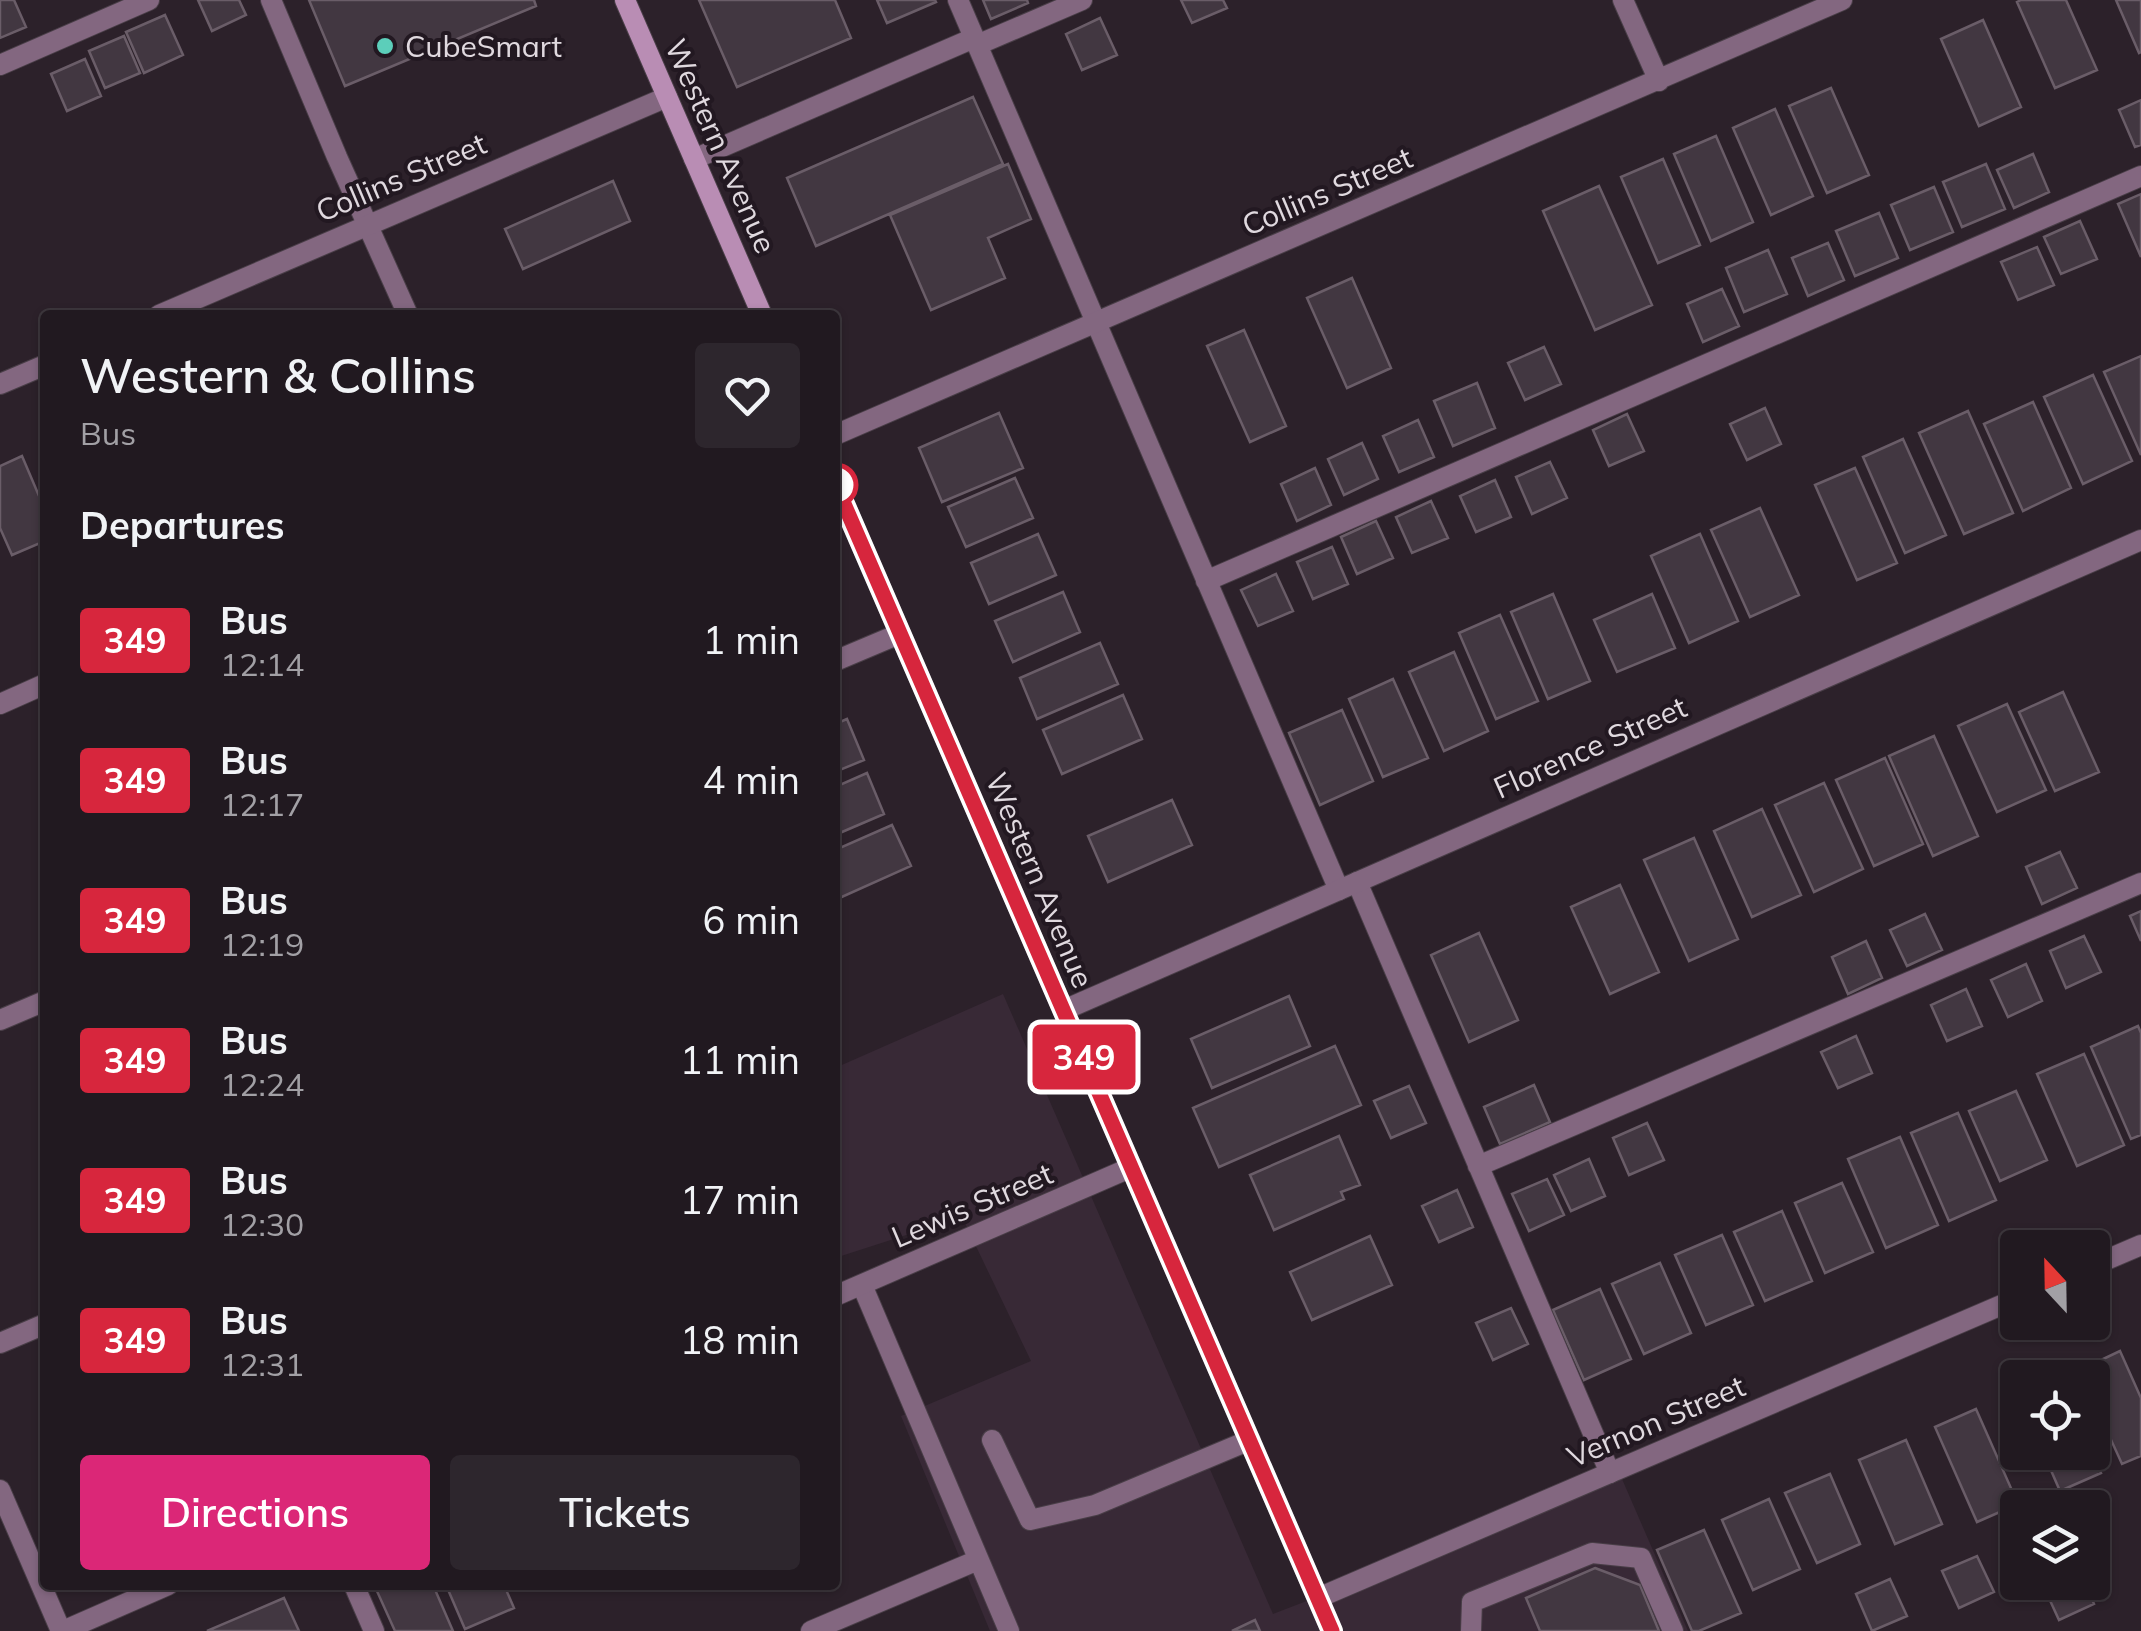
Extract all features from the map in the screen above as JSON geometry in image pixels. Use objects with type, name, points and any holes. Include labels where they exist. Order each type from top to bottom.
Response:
[{"type":"main road","name":"Western Avenue","points":[[625,0],[760,310]]},
{"type":"main road","name":"Western Avenue","points":[[840,495],[1332,1631]]},
{"type":"street","points":[[0,64],[149,0]]},
{"type":"street","points":[[271,0],[406,310]]},
{"type":"street","points":[[958,0],[1206,582],[1478,1166],[1610,1473]]},
{"type":"street","points":[[694,159],[1082,0]]},
{"type":"street","points":[[1624,0],[1659,81]]},
{"type":"street","name":"Collins Street","points":[[840,434],[1842,0]]},
{"type":"street","name":"Collins Street","points":[[170,310],[667,97]]},
{"type":"street","points":[[1206,582],[2141,176]]},
{"type":"street","points":[[0,384],[40,366]]},
{"type":"street","name":"Florence Street","points":[[1064,1010],[2141,540]]},
{"type":"street","points":[[840,659],[899,634]]},
{"type":"street","points":[[0,704],[40,686]]},
{"type":"street","points":[[1478,1166],[2141,883]]},
{"type":"street","points":[[0,1020],[40,1003]]},
{"type":"street","name":"Lewis Street","points":[[840,1294],[1132,1167]]},
{"type":"street","points":[[2110,1258],[2141,1245]]},
{"type":"street","points":[[862,1285],[1009,1631]]},
{"type":"street","name":"Vernon Street","points":[[1318,1598],[2000,1306]]},
{"type":"street","points":[[0,1343],[40,1326]]},
{"type":"street","points":[[992,1440],[1030,1520],[1095,1505],[1250,1440]]},
{"type":"street","points":[[0,1490],[40,1581]]},
{"type":"street","points":[[1471,1631],[1472,1602],[1592,1553],[1642,1558],[1672,1631]]},
{"type":"street","points":[[812,1631],[978,1560]]},
{"type":"street","points":[[44,1590],[62,1631],[156,1590]]},
{"type":"street","points":[[356,1590],[374,1631]]},
{"type":"shaded area","points":[[1003,994],[1273,1614],[1622,1479],[1688,1631],[990,1631],[901,1416],[1031,1361],[962,1217],[840,1256],[840,1066]]},
{"type":"building","points":[[0,0],[14,0],[26,27],[0,38]]},
{"type":"building","points":[[198,0],[239,0],[246,15],[212,31]]},
{"type":"building","name":"CubeSmart","points":[[309,0],[534,0],[536,6],[345,86]]},
{"type":"building","points":[[699,0],[835,0],[851,38],[737,87]]},
{"type":"building","points":[[877,0],[935,0],[936,2],[887,23]]},
{"type":"building","points":[[983,0],[1027,0],[1028,3],[991,19]]},
{"type":"building","points":[[1181,0],[1223,0],[1227,8],[1192,23]]},
{"type":"building","points":[[2066,0],[2097,70],[2055,88],[2017,2]]},
{"type":"building","points":[[2116,0],[2141,0],[2139,53]]},
{"type":"building","points":[[165,15],[183,55],[144,73],[126,32]]},
{"type":"building","points":[[1100,18],[1117,55],[1082,70],[1066,34]]},
{"type":"building","points":[[1983,20],[2021,107],[1979,126],[1941,39]]},
{"type":"building","points":[[124,36],[140,73],[105,88],[89,51]]},
{"type":"building","points":[[85,59],[101,96],[67,111],[51,74]]},
{"type":"building","points":[[1831,88],[1869,175],[1827,193],[1789,106]]},
{"type":"building","points":[[973,97],[1003,164],[816,246],[787,178]]},
{"type":"building","points":[[2141,100],[2141,145],[2135,147],[2119,110]]},
{"type":"building","points":[[1775,109],[1813,196],[1771,215],[1733,128]]},
{"type":"building","points":[[1716,136],[1753,222],[1711,241],[1674,154]]},
{"type":"building","points":[[2033,154],[2049,192],[2014,208],[1997,170]]},
{"type":"building","points":[[1663,159],[1700,245],[1658,263],[1621,177]]},
{"type":"building","points":[[1008,164],[1031,219],[988,238],[1005,278],[931,310],[890,215]]},
{"type":"building","points":[[1986,164],[2005,209],[1962,227],[1943,182]]},
{"type":"building","points":[[613,181],[630,221],[523,269],[505,229]]},
{"type":"building","points":[[1599,186],[1652,305],[1595,330],[1543,211]]},
{"type":"building","points":[[1934,187],[1953,232],[1910,250],[1891,205]]},
{"type":"building","points":[[2141,194],[2141,257],[2118,204]]},
{"type":"building","points":[[1879,213],[1898,258],[1855,276],[1836,231]]},
{"type":"building","points":[[2080,221],[2097,259],[2061,274],[2044,237]]},
{"type":"building","points":[[1828,243],[1844,280],[1808,296],[1792,258]]},
{"type":"building","points":[[2037,247],[2054,285],[2018,300],[2001,262]]},
{"type":"building","points":[[1768,250],[1787,294],[1744,312],[1726,268]]},
{"type":"building","points":[[1352,278],[1391,368],[1347,388],[1307,298]]},
{"type":"building","points":[[1722,289],[1739,326],[1703,342],[1687,304]]},
{"type":"building","points":[[1244,330],[1286,426],[1250,442],[1207,346]]},
{"type":"building","points":[[1544,347],[1561,384],[1525,400],[1508,363]]},
{"type":"building","points":[[2141,356],[2141,455],[2104,372]]},
{"type":"building","points":[[2093,375],[2132,461],[2083,484],[2044,397]]},
{"type":"building","points":[[1477,383],[1495,428],[1453,446],[1434,401]]},
{"type":"building","points":[[2033,402],[2071,488],[2023,511],[1984,424]]},
{"type":"building","points":[[1765,408],[1781,444],[1747,460],[1730,424]]},
{"type":"building","points":[[1968,411],[2013,513],[1964,534],[1919,433]]},
{"type":"building","points":[[999,413],[1023,468],[942,502],[919,448]]},
{"type":"building","points":[[1627,414],[1644,451],[1609,466],[1593,430]]},
{"type":"building","points":[[1418,420],[1434,457],[1399,472],[1383,436]]},
{"type":"building","points":[[1903,439],[1946,535],[1905,553],[1863,457]]},
{"type":"building","points":[[1362,443],[1378,479],[1344,495],[1328,459]]},
{"type":"building","points":[[22,456],[40,498],[40,543],[12,555],[0,528],[0,466]]},
{"type":"building","points":[[1550,462],[1567,498],[1532,514],[1516,477]]},
{"type":"building","points":[[1315,468],[1331,505],[1297,521],[1281,484]]},
{"type":"building","points":[[1855,468],[1897,563],[1857,580],[1815,485]]},
{"type":"building","points":[[1015,478],[1033,518],[966,547],[948,507]]},
{"type":"building","points":[[1495,480],[1511,517],[1476,532],[1460,496]]},
{"type":"building","points":[[1431,501],[1448,538],[1412,553],[1396,517]]},
{"type":"building","points":[[1760,508],[1799,595],[1750,617],[1711,530]]},
{"type":"building","points":[[1376,521],[1393,558],[1357,574],[1341,537]]},
{"type":"building","points":[[1038,534],[1056,575],[989,604],[971,563]]},
{"type":"building","points":[[1700,534],[1738,621],[1689,643],[1651,556]]},
{"type":"building","points":[[1332,547],[1348,584],[1313,599],[1297,562]]},
{"type":"building","points":[[1276,574],[1293,611],[1258,626],[1241,590]]},
{"type":"building","points":[[1063,592],[1080,632],[1013,662],[995,621]]},
{"type":"building","points":[[1553,594],[1590,681],[1548,699],[1511,612]]},
{"type":"building","points":[[1652,594],[1675,648],[1617,672],[1594,620]]},
{"type":"building","points":[[1500,615],[1538,701],[1496,719],[1459,633]]},
{"type":"building","points":[[1100,643],[1118,684],[1037,719],[1020,678]]},
{"type":"building","points":[[1454,652],[1488,731],[1444,751],[1409,672]]},
{"type":"building","points":[[1393,679],[1428,758],[1383,777],[1349,699]]},
{"type":"building","points":[[2063,692],[2099,772],[2055,791],[2019,712]]},
{"type":"building","points":[[1123,695],[1142,739],[1062,774],[1043,730]]},
{"type":"building","points":[[2007,704],[2046,790],[1997,812],[1958,726]]},
{"type":"building","points":[[1342,710],[1373,781],[1320,805],[1289,733]]},
{"type":"building","points":[[847,719],[864,760],[840,770],[840,722]]},
{"type":"building","points":[[1934,736],[1978,836],[1933,856],[1889,756]]},
{"type":"building","points":[[1885,758],[1923,844],[1874,866],[1836,780]]},
{"type":"building","points":[[867,773],[884,814],[840,833],[840,785]]},
{"type":"building","points":[[1824,783],[1863,869],[1814,892],[1775,805]]},
{"type":"building","points":[[1172,800],[1192,845],[1108,882],[1088,836]]},
{"type":"building","points":[[1762,809],[1801,895],[1752,917],[1714,831]]},
{"type":"building","points":[[892,825],[911,866],[840,898],[840,848]]},
{"type":"building","points":[[1694,838],[1738,939],[1689,961],[1644,860]]},
{"type":"building","points":[[2060,852],[2077,888],[2042,904],[2026,867]]},
{"type":"building","points":[[1620,885],[1659,972],[1610,994],[1571,907]]},
{"type":"building","points":[[2141,911],[2141,941],[2130,916]]},
{"type":"building","points":[[1925,914],[1942,950],[1907,966],[1890,930]]},
{"type":"building","points":[[1479,933],[1518,1020],[1469,1042],[1431,955]]},
{"type":"building","points":[[2084,936],[2101,972],[2066,988],[2050,951]]},
{"type":"building","points":[[1866,941],[1882,978],[1848,994],[1832,957]]},
{"type":"building","points":[[2026,964],[2042,1001],[2008,1017],[1991,980]]},
{"type":"building","points":[[1966,989],[1982,1026],[1947,1041],[1931,1005]]},
{"type":"building","points":[[1289,996],[1310,1046],[1212,1088],[1191,1039]]},
{"type":"building","points":[[2138,1026],[2141,1135],[2131,1139],[2091,1047]]},
{"type":"building","points":[[1856,1036],[1872,1073],[1838,1088],[1821,1052]]},
{"type":"building","points":[[1335,1046],[1361,1105],[1219,1167],[1193,1108]]},
{"type":"building","points":[[2084,1054],[2124,1145],[2077,1166],[2037,1074]]},
{"type":"building","points":[[1534,1085],[1550,1122],[1500,1144],[1484,1107]]},
{"type":"building","points":[[1409,1086],[1426,1123],[1391,1138],[1374,1101]]},
{"type":"building","points":[[2016,1091],[2047,1160],[2000,1181],[1969,1111]]},
{"type":"building","points":[[1958,1113],[1996,1200],[1949,1221],[1911,1133]]},
{"type":"building","points":[[1647,1123],[1664,1160],[1629,1175],[1613,1138]]},
{"type":"building","points":[[1339,1136],[1360,1185],[1341,1192],[1344,1199],[1274,1230],[1250,1175]]},
{"type":"building","points":[[1900,1137],[1938,1225],[1886,1248],[1848,1159]]},
{"type":"building","points":[[1589,1159],[1605,1196],[1571,1211],[1554,1175]]},
{"type":"building","points":[[1547,1179],[1564,1215],[1529,1231],[1512,1194]]},
{"type":"building","points":[[1842,1183],[1873,1252],[1825,1273],[1795,1203]]},
{"type":"building","points":[[1457,1190],[1473,1227],[1439,1242],[1422,1206]]},
{"type":"building","points":[[1782,1211],[1812,1281],[1765,1301],[1734,1232]]},
{"type":"building","points":[[1722,1235],[1753,1305],[1706,1325],[1675,1255]]},
{"type":"building","points":[[1370,1236],[1392,1285],[1312,1320],[1290,1272]]},
{"type":"building","points":[[1660,1263],[1691,1333],[1644,1354],[1612,1284]]},
{"type":"building","points":[[1600,1289],[1631,1359],[1584,1380],[1553,1310]]},
{"type":"building","points":[[1511,1308],[1528,1344],[1493,1360],[1476,1323]]},
{"type":"building","points":[[2120,1351],[2141,1398],[2141,1456],[2122,1464],[2110,1438],[2110,1360],[2101,1360]]},
{"type":"building","points":[[1976,1409],[2012,1490],[2000,1490],[2000,1512],[1977,1522],[1935,1427]]},
{"type":"building","points":[[1906,1440],[1942,1524],[1895,1544],[1859,1460]]},
{"type":"building","points":[[2051,1470],[2100,1470],[2101,1473],[2060,1490]]},
{"type":"building","points":[[1830,1474],[1860,1544],[1817,1563],[1785,1493]]},
{"type":"building","points":[[1769,1499],[1800,1569],[1753,1590],[1722,1520]]},
{"type":"building","points":[[1704,1530],[1741,1613],[1692,1631],[1657,1550]]},
{"type":"building","points":[[1977,1556],[1994,1592],[1959,1608],[1942,1571]]},
{"type":"building","points":[[1595,1568],[1640,1585],[1659,1631],[1540,1631],[1526,1598]]},
{"type":"building","points":[[1890,1579],[1907,1616],[1872,1631],[1856,1594]]},
{"type":"building","points":[[376,1590],[435,1590],[453,1631],[395,1631]]},
{"type":"building","points":[[448,1590],[506,1590],[514,1608],[465,1629]]},
{"type":"building","points":[[284,1598],[299,1631],[207,1631]]},
{"type":"building","points":[[2050,1600],[2092,1600],[2094,1604],[2059,1620]]},
{"type":"building","points":[[1255,1620],[1260,1631],[1232,1631]]},
{"type":"bus line","name":"349","points":[[840,495],[1332,1631]]},
{"type":"place","name":"CubeSmart","points":[[385,46]]}]
